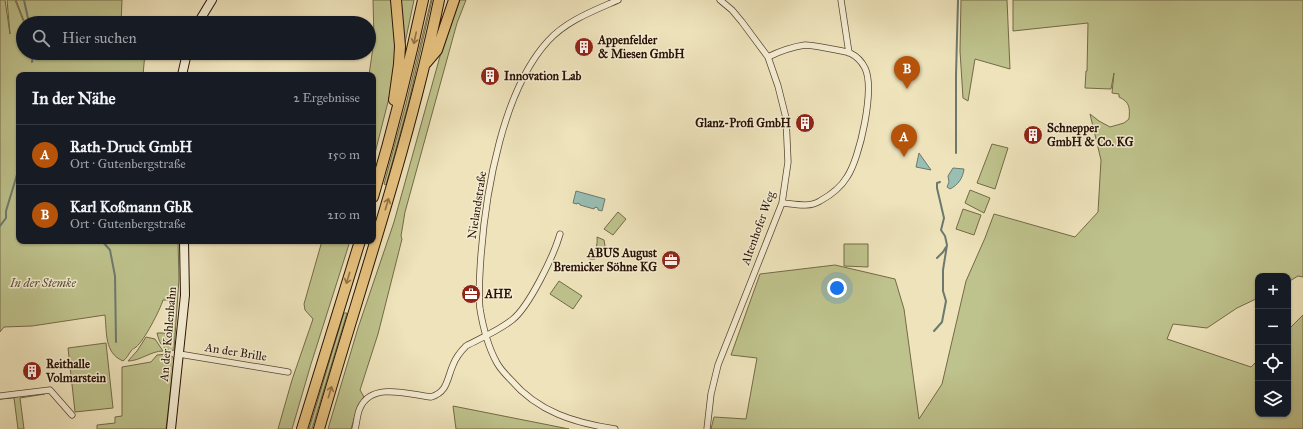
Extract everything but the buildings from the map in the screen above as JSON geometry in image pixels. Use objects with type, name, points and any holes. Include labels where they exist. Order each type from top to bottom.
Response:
[{"type":"highway","points":[[391,134],[400,46],[396,0]]},
{"type":"highway","points":[[376,186],[414,43],[423,0]]},
{"type":"highway","points":[[376,242],[392,189],[424,66],[439,0]]},
{"type":"highway","points":[[424,66],[437,50],[454,0]]},
{"type":"highway","points":[[302,429],[359,244]]},
{"type":"highway","points":[[319,429],[375,244]]},
{"type":"main road","points":[[202,16],[212,0]]},
{"type":"main road","points":[[183,72],[185,60]]},
{"type":"main road","name":"An der Kohlenbahn","points":[[171,429],[185,295],[184,244]]},
{"type":"street","name":"Nielandstraße","points":[[615,429],[583,423],[552,412],[533,401],[514,384],[497,362],[486,335],[480,308],[480,266],[483,227],[491,180],[501,138],[519,88],[530,64],[541,48],[556,33],[582,16],[618,0]]},
{"type":"street","name":"Altenhofer Weg","points":[[707,429],[711,394],[718,365],[782,203],[788,162],[786,118],[778,86],[768,57],[732,10],[720,0]]},
{"type":"street","points":[[841,0],[849,53]]},
{"type":"street","points":[[768,57],[784,50],[808,45],[849,53],[862,63],[866,70],[869,91],[866,114],[855,161],[848,176],[838,188],[820,201],[804,205],[782,203]]},
{"type":"street","points":[[355,429],[360,408],[365,400],[372,395],[380,392],[391,391],[431,397],[440,393],[447,385],[453,364],[466,346],[513,320],[521,311],[556,250],[560,234]]},
{"type":"street","name":"An der Brille","points":[[179,354],[288,372]]},
{"type":"street","points":[[0,396],[50,390],[72,415]]},
{"type":"green space","name":"In der Stemke","points":[[0,0],[5,0],[10,34],[7,0],[15,0],[21,16],[16,16],[16,60],[144,60],[143,72],[16,72],[16,244],[178,244],[179,279],[174,350],[167,350],[163,346],[157,333],[172,333],[172,300],[163,300],[143,339],[123,361],[112,353],[109,347],[105,315],[32,326],[4,327],[0,332]]},
{"type":"green space","points":[[16,0],[122,0],[121,16],[22,16]]},
{"type":"green space","points":[[373,0],[393,0],[397,40],[392,86],[376,149],[376,72],[369,72],[371,60],[376,60],[376,16],[373,16]]},
{"type":"green space","points":[[399,0],[414,0],[405,43]]},
{"type":"green space","points":[[431,0],[408,105],[386,185],[384,184],[406,104]]},
{"type":"green space","points":[[460,0],[466,0],[457,23],[405,212],[401,236],[402,239],[378,334],[360,390],[364,397],[358,406],[351,429],[328,429],[358,328],[394,222],[447,31]]},
{"type":"green space","points":[[961,0],[1007,0],[1010,69],[975,59],[968,101],[963,98],[960,51]]},
{"type":"green space","points":[[1013,0],[1303,0],[1303,277],[1298,276],[1291,280],[1291,273],[1255,273],[1255,299],[1237,308],[1207,328],[1173,324],[1167,339],[1251,367],[1255,363],[1255,417],[1291,417],[1291,327],[1303,315],[1303,429],[711,429],[714,417],[746,419],[757,358],[731,355],[760,274],[835,265],[895,279],[904,309],[919,419],[942,384],[966,281],[994,214],[1075,237],[1098,212],[1101,160],[1090,114],[1110,127],[1124,123],[1129,119],[1127,103],[1119,97],[1119,94],[1112,93],[1114,73],[1111,89],[1085,88],[1087,71],[1088,23],[1013,31]]},
{"type":"green space","points":[[992,144],[1008,148],[995,189],[977,183]]},
{"type":"green space","points":[[970,190],[990,198],[984,213],[965,203]]},
{"type":"green space","points":[[480,192],[481,193],[475,235],[474,221]]},
{"type":"green space","points":[[963,209],[981,215],[974,235],[956,229]]},
{"type":"green space","points":[[618,212],[626,219],[613,235],[604,229]]},
{"type":"green space","points":[[597,237],[604,240],[605,246],[595,259],[590,259],[586,256],[594,251],[597,243]]},
{"type":"green space","points":[[321,244],[349,244],[292,429],[278,429],[292,380],[313,319],[305,310],[304,304]]},
{"type":"green space","points":[[844,244],[868,244],[868,267],[844,266]]},
{"type":"green space","points":[[559,281],[582,296],[573,309],[550,294]]},
{"type":"green space","points":[[344,313],[347,313],[312,429],[309,429]]},
{"type":"green space","points":[[146,337],[155,339],[163,351],[128,361],[137,351]]},
{"type":"green space","points":[[106,343],[113,408],[75,412],[68,348]]},
{"type":"green space","points":[[168,354],[173,357],[174,360],[166,429],[97,429],[97,425],[115,423],[115,417],[122,416],[122,367],[151,362],[157,355]]},
{"type":"green space","points":[[45,394],[20,398],[24,429],[18,429],[14,398],[0,399]]},
{"type":"green space","points":[[453,406],[569,429],[456,429]]},
{"type":"water","points":[[919,153],[931,170],[916,167]]},
{"type":"water","points":[[953,168],[964,169],[960,181],[950,189],[947,187],[949,182],[948,176]]},
{"type":"water","points":[[576,191],[605,199],[602,211],[595,207],[594,209],[573,203]]},
{"type":"waterway","points":[[24,0],[27,16]]},
{"type":"waterway","points":[[956,153],[958,0]]},
{"type":"waterway","points":[[0,226],[6,218],[6,211],[16,178]]},
{"type":"waterway","points":[[934,331],[942,322],[946,301],[943,291],[943,270],[947,245],[945,236],[941,230],[944,218],[937,188],[937,183],[940,182]]},
{"type":"waterway","points":[[105,244],[110,250],[115,276],[116,342]]},
{"type":"waterway","points":[[937,258],[946,247]]},
{"type":"place","name":"Appenfelder & Miesen GmbH","points":[[584,47]]},
{"type":"place","name":"Innovation Lab","points":[[490,76]]},
{"type":"place","name":"Karl Koßmann GbR","points":[[907,89]]},
{"type":"place","name":"Glanz-Profi GmbH","points":[[805,123]]},
{"type":"place","name":"Schnepper GmbH & Co. KG","points":[[1033,135]]},
{"type":"place","name":"Rath-Druck GmbH","points":[[904,157]]},
{"type":"place","name":"ABUS August Bremicker Söhne KG","points":[[671,260]]},
{"type":"place","name":"AHE","points":[[471,294]]},
{"type":"place","name":"Reithalle Volmarstein","points":[[32,371]]}]
